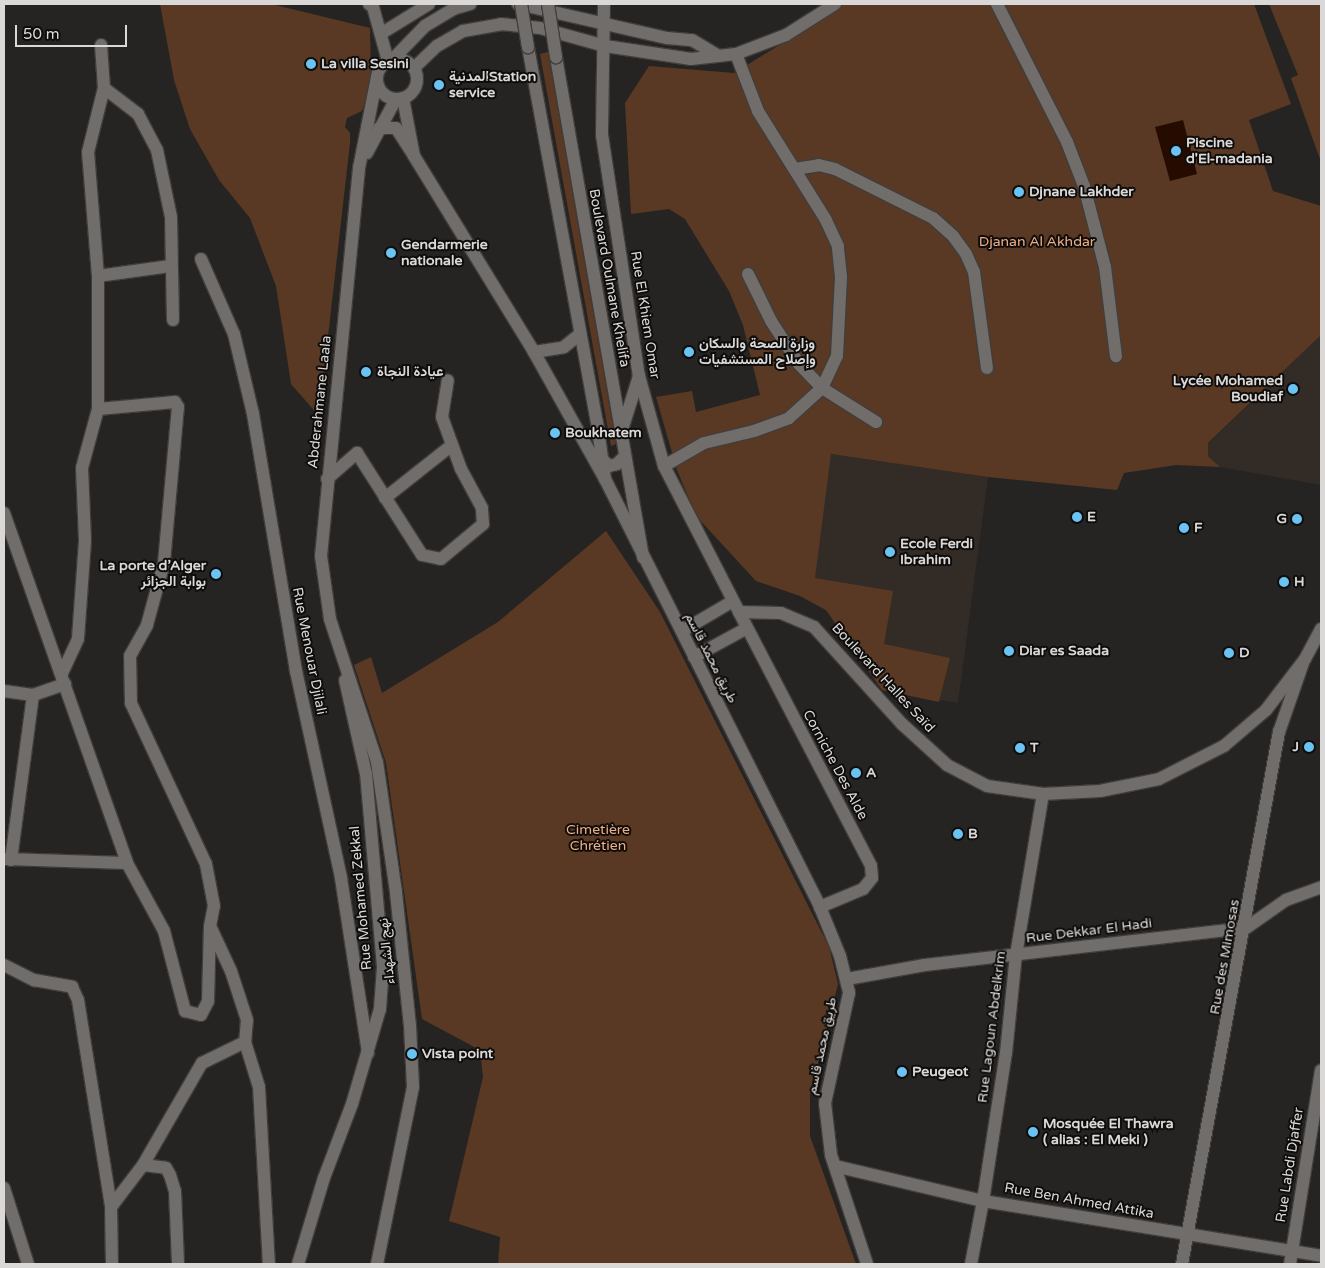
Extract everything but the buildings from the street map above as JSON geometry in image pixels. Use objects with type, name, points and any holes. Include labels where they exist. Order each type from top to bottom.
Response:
[{"type":"street","points":[[369,4],[373,7],[390,60]]},
{"type":"street","points":[[382,33],[428,4]]},
{"type":"street","points":[[390,60],[408,62],[414,68],[416,86],[399,98],[382,92],[378,77],[390,60],[425,26],[453,9],[470,4]]},
{"type":"street","points":[[605,480],[520,4],[605,24],[692,40],[719,56]]},
{"type":"street","name":"Boulevard Oulmane Khelifa","points":[[548,4],[643,557]]},
{"type":"street","name":"Rue El Khiem Omar","points":[[604,4],[605,46],[602,135],[639,376],[664,466],[736,607]]},
{"type":"street","points":[[414,68],[437,46],[478,26],[540,28],[605,46],[691,59],[736,54],[786,36],[835,4]]},
{"type":"street","points":[[997,4],[1067,142],[1096,222],[1116,356]]},
{"type":"street","points":[[4,691],[34,695],[63,679],[79,631],[86,541],[82,468],[98,409],[98,276],[88,152],[104,88],[100,45]]},
{"type":"street","points":[[664,466],[704,443],[754,431],[788,418],[822,388],[837,356],[840,269],[838,246],[795,169],[758,111],[736,54]]},
{"type":"street","name":"Abderahmane Laala","points":[[336,638],[330,618],[320,556],[359,168],[378,77]]},
{"type":"street","points":[[104,88],[138,114],[158,150],[171,217],[170,266],[173,320]]},
{"type":"street","name":"Abderahmane Laala","points":[[359,168],[380,128],[399,98]]},
{"type":"street","name":"طريق محمد قاسم","points":[[399,98],[414,156],[534,352],[605,480],[820,907],[840,956],[849,993],[825,1103],[834,1166],[867,1264]]},
{"type":"street","points":[[380,128],[396,128],[414,156]]},
{"type":"street","points":[[795,169],[820,165],[835,169],[933,218],[953,236],[974,272],[987,368]]},
{"type":"street","name":"Rue Menouar Djilali","points":[[201,259],[234,334],[254,414],[296,671],[341,878],[368,1053]]},
{"type":"street","points":[[98,276],[170,266]]},
{"type":"street","points":[[748,274],[772,321],[799,364],[822,388],[876,422]]},
{"type":"street","points":[[534,352],[559,349],[580,334]]},
{"type":"street","points":[[621,432],[639,376]]},
{"type":"street","points":[[327,479],[357,453],[422,555],[441,560],[483,524],[482,508],[452,445],[442,417],[448,380]]},
{"type":"street","points":[[4,513],[127,863],[164,930],[185,1011],[189,1014],[204,1013],[208,1001],[210,926],[214,906],[206,864],[131,703],[130,656],[147,625],[164,563],[178,407],[175,402],[166,401],[98,409]]},
{"type":"street","points":[[385,498],[452,445]]},
{"type":"street","points":[[602,459],[610,466],[617,464],[625,456]]},
{"type":"street","points":[[682,631],[736,607]]},
{"type":"street","name":"Corniche Des Alde","points":[[736,607],[871,866],[872,878],[863,889],[820,907]]},
{"type":"street","name":"Boulevard Halles Saïd","points":[[736,607],[781,613],[814,627],[902,724],[947,765],[986,786],[1043,794],[1100,791],[1159,779],[1224,746],[1266,710],[1305,658],[1320,633]]},
{"type":"street","points":[[694,657],[747,628]]},
{"type":"street","name":"Rue Mohamed Zekkal","points":[[298,1264],[368,1053],[380,1009],[383,967],[366,774],[336,638]]},
{"type":"street","name":"نهج الشهداء","points":[[336,638],[377,762],[396,892],[410,1026],[413,1087],[377,1264]]},
{"type":"street","name":"Rue des Mimosas","points":[[1182,1264],[1246,928],[1279,732],[1305,658]]},
{"type":"street","points":[[34,695],[7,859],[127,863]]},
{"type":"street","name":"Rue Lagoun Abdelkrim","points":[[971,1264],[983,1201],[1006,1053],[1016,955],[1043,794]]},
{"type":"street","points":[[1246,928],[1286,900],[1321,887]]},
{"type":"street","points":[[210,926],[232,971],[247,1020],[245,1042],[259,1087],[269,1264]]},
{"type":"street","name":"Rue Dekkar El Hadi","points":[[847,979],[925,965],[1246,928]]},
{"type":"street","points":[[4,965],[34,980],[72,986],[78,1000],[110,1207],[112,1264]]},
{"type":"street","points":[[110,1207],[143,1165],[202,1063],[245,1042]]},
{"type":"street","name":"Rue Labdi Djaffer","points":[[1290,1264],[1321,1070]]},
{"type":"street","points":[[143,1165],[166,1168],[172,1183],[178,1264]]},
{"type":"street","name":"Rue Ben Ahmed Attika","points":[[834,1166],[983,1201],[1321,1256]]},
{"type":"street","points":[[4,1188],[28,1264]]},
{"type":"shaded area","name":"Piscine d'El-madania","points":[[1183,120],[1197,174],[1170,181],[1155,127]]},
{"type":"shaded area","name":"Lycée Mohamed Boudiaf","points":[[1321,335],[1321,485],[1220,467],[1208,456],[1208,444]]},
{"type":"shaded area","name":"Ecole Ferdi Ibrahim","points":[[831,454],[988,477],[958,703],[882,690],[826,610],[800,596]]},
{"type":"green space","points":[[160,4],[271,4],[370,28],[371,76],[367,95],[362,111],[347,118],[345,127],[350,133],[350,143],[319,416],[291,384],[276,286],[250,218],[219,180],[190,129],[174,80]]},
{"type":"green space","name":"Djanan Al Akhdar","points":[[840,4],[1254,4],[1291,104],[1249,120],[1273,191],[1321,206],[1321,335],[1208,443],[1208,456],[1220,467],[1176,465],[1124,473],[1117,490],[988,477],[831,454],[815,578],[893,591],[884,644],[950,658],[939,702],[882,690],[826,610],[800,596],[756,581],[696,516],[677,470],[656,397],[692,391],[696,412],[760,395],[743,325],[729,291],[685,219],[669,209],[631,214],[625,103],[649,66],[734,73],[820,20]]},
{"type":"green space","points":[[1269,4],[1321,4],[1321,162],[1291,78],[1298,75]]},
{"type":"green space","points":[[548,52],[616,444],[611,446],[540,54]]},
{"type":"green space","name":"Cimetière Chrétien","points":[[606,531],[660,612],[829,947],[838,984],[810,1095],[810,1136],[856,1264],[498,1264],[500,1237],[449,1221],[483,1077],[480,1050],[422,1019],[386,763],[354,665],[371,657],[382,693],[498,622]]},
{"type":"place","name":"La villa Sesini","points":[[311,64]]},
{"type":"place","name":"المدنيةStation service","points":[[439,85]]},
{"type":"place","name":"Piscine d'El-madania","points":[[1176,151]]},
{"type":"place","name":"Djnane Lakhder","points":[[1019,192]]},
{"type":"place","name":"Gendarmerie nationale","points":[[391,253]]},
{"type":"place","name":"وزارة الصحة والسكان وإصلاح المستشفيات","points":[[689,352]]},
{"type":"place","name":"عيادة النجاة","points":[[366,372]]},
{"type":"place","name":"Lycée Mohamed Boudiaf","points":[[1293,389]]},
{"type":"place","name":"Boukhatem","points":[[555,433]]},
{"type":"place","name":"E","points":[[1077,517]]},
{"type":"place","name":"G","points":[[1297,519]]},
{"type":"place","name":"F","points":[[1184,528]]},
{"type":"place","name":"Ecole Ferdi Ibrahim","points":[[890,552]]},
{"type":"place","name":"La porte d’Alger بوابة الجزائر","points":[[216,574]]},
{"type":"place","name":"H","points":[[1284,582]]},
{"type":"place","name":"Diar es Saada","points":[[1009,651]]},
{"type":"place","name":"D","points":[[1229,653]]},
{"type":"place","name":"J","points":[[1309,747]]},
{"type":"place","name":"T","points":[[1020,748]]},
{"type":"place","name":"A","points":[[856,773]]},
{"type":"place","name":"B","points":[[958,834]]},
{"type":"place","name":"Vista point","points":[[412,1054]]},
{"type":"place","name":"Peugeot","points":[[902,1072]]},
{"type":"place","name":"Mosquée El Thawra ( alias : El Meki )","points":[[1033,1132]]}]
